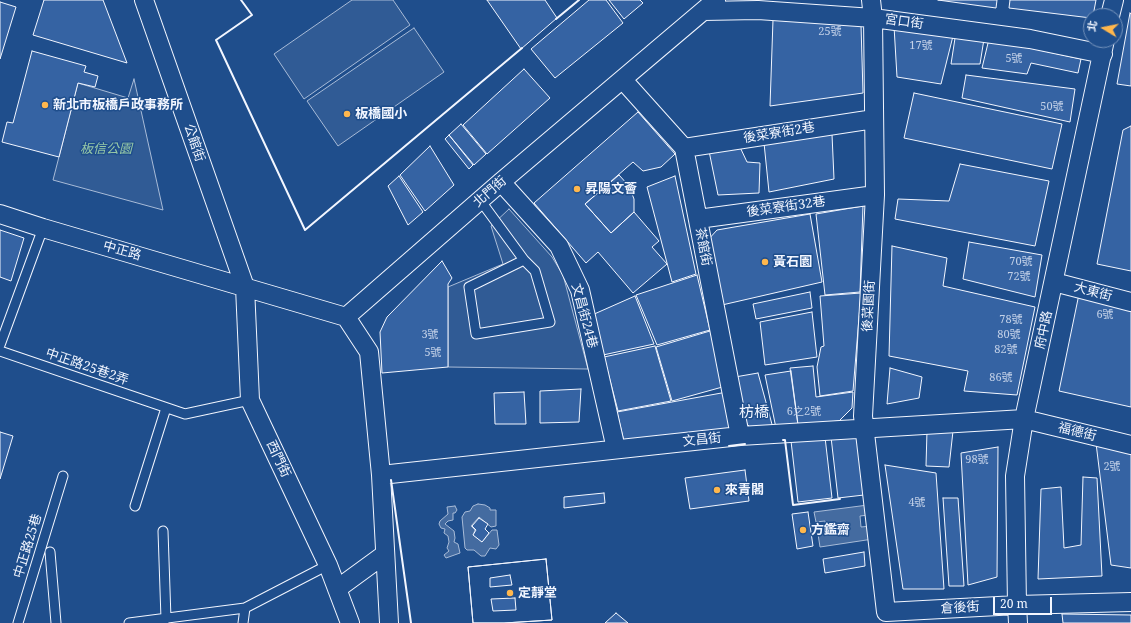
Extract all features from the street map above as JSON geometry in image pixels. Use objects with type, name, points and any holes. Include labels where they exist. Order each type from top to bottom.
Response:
[{"type":"street","name":"公館街","points":[[144,0],[244,287]]},
{"type":"street","name":"後菜園街","points":[[871,0],[875,195],[863,416],[886,612]]},
{"type":"street","name":"宮口街","points":[[709,6],[872,18],[1083,45]]},
{"type":"street","name":"北門街","points":[[346,317],[501,182],[709,6]]},
{"type":"street","name":"府中路","points":[[1018,623],[1015,476],[1024,419],[1104,48]]},
{"type":"street","points":[[622,80],[684,148]]},
{"type":"street","name":"後菜寮街2巷","points":[[684,148],[874,119]]},
{"type":"street","name":"茶館街","points":[[684,148],[740,436]]},
{"type":"street","name":"文昌街24巷","points":[[501,182],[559,246],[580,290],[616,449]]},
{"type":"street","name":"後菜寮街32巷","points":[[698,219],[875,195]]},
{"type":"street","name":"中正路","points":[[0,214],[244,287]]},
{"type":"street","name":"大東街","points":[[1054,282],[1131,302]]},
{"type":"street","points":[[244,287],[346,317],[369,352],[381,475],[389,623]]},
{"type":"street","name":"西門街","points":[[244,287],[250,400],[328,564],[350,623]]},
{"type":"street","name":"文昌街","points":[[381,475],[740,436],[1024,419]]},
{"type":"street","name":"福德街","points":[[1024,419],[1131,446]]},
{"type":"street","points":[[337,590],[385,554]]},
{"type":"street","name":"倉後街","points":[[886,612],[1017,605],[1131,602]]},
{"type":"lane","points":[[480,200],[524,260],[535,271],[550,322],[476,334],[469,287],[524,260]]},
{"type":"lane","points":[[0,345],[43,228]]},
{"type":"lane","name":"中正路25巷2弄","points":[[0,351],[185,414],[250,400]]},
{"type":"lane","points":[[135,506],[166,408]]},
{"type":"lane","name":"中正路25巷","points":[[18,623],[63,476]]},
{"type":"lane","points":[[163,531],[166,619]]},
{"type":"lane","points":[[50,552],[56,623]]},
{"type":"lane","points":[[129,623],[244,608],[328,564]]},
{"type":"lane","points":[[243,623],[244,608]]},
{"type":"shaded area","points":[[352,0],[393,0],[410,25],[304,99],[274,54]]},
{"type":"shaded area","points":[[414,28],[444,72],[338,146],[307,101]]},
{"type":"shaded area","name":"板信公園","points":[[134,79],[163,210],[53,180],[78,83],[128,98]]},
{"type":"shaded area","points":[[509,209],[552,257],[563,275],[588,369],[448,367],[448,287],[503,264],[491,226]]},
{"type":"shaded area","points":[[478,504],[485,505],[490,508],[490,510],[496,510],[496,526],[491,527],[479,517],[471,526],[475,530],[473,535],[482,542],[492,530],[497,530],[499,545],[496,549],[490,548],[485,556],[481,556],[474,550],[467,550],[465,548],[462,517],[465,512],[470,511],[473,506]]},
{"type":"shaded area","points":[[868,505],[869,515],[860,516],[861,527],[872,526],[873,539],[820,547],[818,534],[827,532],[825,521],[816,522],[814,512]]},
{"type":"shaded area","points":[[455,506],[457,510],[453,513],[453,520],[448,521],[445,524],[454,531],[454,542],[458,544],[460,553],[446,558],[444,555],[449,551],[447,548],[449,542],[448,536],[444,533],[445,529],[441,528],[439,524],[440,521],[448,514],[447,507]]},
{"type":"building","points":[[44,0],[103,0],[127,63],[33,35]]},
{"type":"building","points":[[487,0],[545,0],[557,18],[521,49]]},
{"type":"building","points":[[589,0],[606,0],[623,23],[555,78],[531,49]]},
{"type":"building","points":[[609,0],[640,0],[643,3],[624,19]]},
{"type":"building","points":[[938,0],[997,0],[996,8]]},
{"type":"building","points":[[1010,0],[1096,0],[1094,8],[1083,8],[1083,17],[1009,8]]},
{"type":"building","points":[[0,2],[16,7],[0,59]]},
{"type":"building","points":[[1130,13],[1131,14],[1131,86],[1117,84]]},
{"type":"building","points":[[773,20],[861,25],[863,93],[770,106]]},
{"type":"building","points":[[894,26],[953,36],[941,84],[897,77]]},
{"type":"building","points":[[956,32],[984,39],[980,64],[951,64]]},
{"type":"building","points":[[989,39],[1081,59],[1078,73],[1031,63],[1027,74],[982,68]]},
{"type":"building","name":"新北市板橋戶政事務所","points":[[32,51],[86,66],[84,72],[98,76],[95,87],[78,83],[59,157],[2,142],[7,122],[13,123]]},
{"type":"building","points":[[524,69],[550,98],[487,154],[463,125]]},
{"type":"building","points":[[966,75],[1075,89],[1070,122],[962,98]]},
{"type":"building","points":[[914,93],[1062,124],[1052,169],[904,138]]},
{"type":"building","name":"昇陽文薈","points":[[638,112],[675,154],[661,167],[643,171],[633,162],[585,204],[611,233],[634,212],[659,241],[652,247],[667,264],[633,293],[598,252],[586,263],[534,203]]},
{"type":"building","points":[[461,124],[486,154],[474,165],[449,135]]},
{"type":"building","points":[[1131,126],[1131,271],[1097,264],[1123,130]]},
{"type":"building","points":[[832,134],[834,179],[769,192],[764,143]]},
{"type":"building","points":[[449,135],[473,165],[469,169],[445,139]]},
{"type":"building","points":[[739,145],[747,162],[760,163],[759,193],[718,195],[709,151]]},
{"type":"building","points":[[430,146],[454,185],[425,211],[400,175]]},
{"type":"building","points":[[960,164],[1049,181],[1035,246],[895,219],[898,199],[949,201]]},
{"type":"building","points":[[619,175],[629,186],[634,199],[634,212],[611,233],[585,204]]},
{"type":"building","points":[[399,176],[423,212],[408,225],[388,186]]},
{"type":"building","points":[[675,176],[696,274],[672,282],[647,187]]},
{"type":"building","points":[[863,206],[860,292],[825,295],[816,214]]},
{"type":"building","name":"黃石園","points":[[810,214],[822,282],[722,305],[707,241],[717,230]]},
{"type":"building","points":[[0,230],[24,238],[11,281],[0,277]]},
{"type":"building","points":[[969,242],[1042,255],[1035,297],[963,279]]},
{"type":"building","points":[[892,246],[947,258],[943,286],[1035,307],[1017,395],[964,391],[968,371],[889,356]]},
{"type":"building","points":[[442,261],[452,278],[448,284],[448,367],[382,373],[380,332],[387,317]]},
{"type":"building","points":[[697,275],[710,330],[657,345],[636,295]]},
{"type":"building","points":[[810,292],[812,308],[756,319],[753,304]]},
{"type":"building","points":[[861,293],[853,391],[820,396],[817,367],[821,347],[824,346],[820,296]]},
{"type":"building","points":[[1079,294],[1131,308],[1131,407],[1059,391]]},
{"type":"building","points":[[635,296],[654,344],[603,355],[592,315]]},
{"type":"building","points":[[812,312],[817,357],[765,365],[760,322]]},
{"type":"building","points":[[710,331],[726,386],[672,401],[656,347]]},
{"type":"building","points":[[655,346],[671,401],[618,411],[604,357]]},
{"type":"building","points":[[813,366],[816,397],[853,392],[852,408],[839,421],[798,425],[790,368]]},
{"type":"building","points":[[890,368],[922,377],[919,398],[887,404]]},
{"type":"building","points":[[791,371],[798,425],[776,428],[765,375]]},
{"type":"building","points":[[758,373],[773,428],[751,428],[747,424],[741,403],[735,377]]},
{"type":"building","points":[[581,389],[579,422],[540,423],[540,391]]},
{"type":"building","points":[[524,392],[526,424],[495,424],[494,393]]},
{"type":"building","points":[[727,392],[734,423],[729,432],[625,446],[617,412]]},
{"type":"building","points":[[927,431],[953,431],[949,467],[926,466]]},
{"type":"building","points":[[0,432],[13,436],[0,479]]},
{"type":"building","points":[[858,435],[864,495],[838,498],[831,437]]},
{"type":"building","points":[[825,437],[832,498],[798,502],[791,441]]},
{"type":"building","points":[[1096,443],[1131,453],[1131,568],[1111,565]]},
{"type":"building","points":[[998,447],[997,577],[968,585],[961,453]]},
{"type":"building","points":[[885,465],[936,473],[944,589],[903,589]]},
{"type":"building","name":"來青閣","points":[[745,470],[749,501],[690,509],[685,478]]},
{"type":"building","points":[[1083,477],[1097,478],[1102,576],[1038,579],[1041,489],[1061,487],[1064,548],[1081,545]]},
{"type":"building","points":[[604,493],[605,503],[564,508],[564,497]]},
{"type":"building","points":[[943,498],[958,498],[964,586],[949,586]]},
{"type":"building","name":"方鑑齋","points":[[808,512],[813,546],[797,549],[792,514]]},
{"type":"building","points":[[479,518],[488,524],[485,529],[489,533],[482,542],[473,535],[476,530],[472,526]]},
{"type":"building","points":[[864,552],[865,566],[825,573],[823,559]]},
{"type":"building","name":"定靜堂","points":[[546,559],[552,620],[473,623],[468,567]],"holes":[[[510,575],[512,585],[490,587],[490,578]],[[515,598],[516,610],[493,611],[491,599]]]},
{"type":"building","name":"定靜堂","points":[[546,559],[552,620],[473,623],[468,567]]},
{"type":"building","points":[[616,613],[628,623],[605,623]]},
{"type":"building","points":[[1062,614],[1131,615],[1131,623],[1063,623]]},
{"type":"wall","points":[[241,0],[252,15],[216,40],[305,230],[522,48]]},
{"type":"wall","points":[[556,19],[579,0]]},
{"type":"wall","points":[[783,440],[785,440],[793,505],[840,499]]},
{"type":"wall","points":[[729,446],[745,444]]},
{"type":"wall","points":[[391,480],[411,623]]},
{"type":"place","name":"新北市板橋戶政事務所","points":[[45,105]]},
{"type":"place","name":"板橋國小","points":[[347,114]]},
{"type":"place","name":"昇陽文薈","points":[[577,189]]},
{"type":"place","name":"黃石園","points":[[765,262]]},
{"type":"place","name":"來青閣","points":[[717,490]]},
{"type":"place","name":"方鑑齋","points":[[803,530]]},
{"type":"place","name":"定靜堂","points":[[510,593]]},
{"type":"district","name":"枋橋","points":[[754,413]]}]
